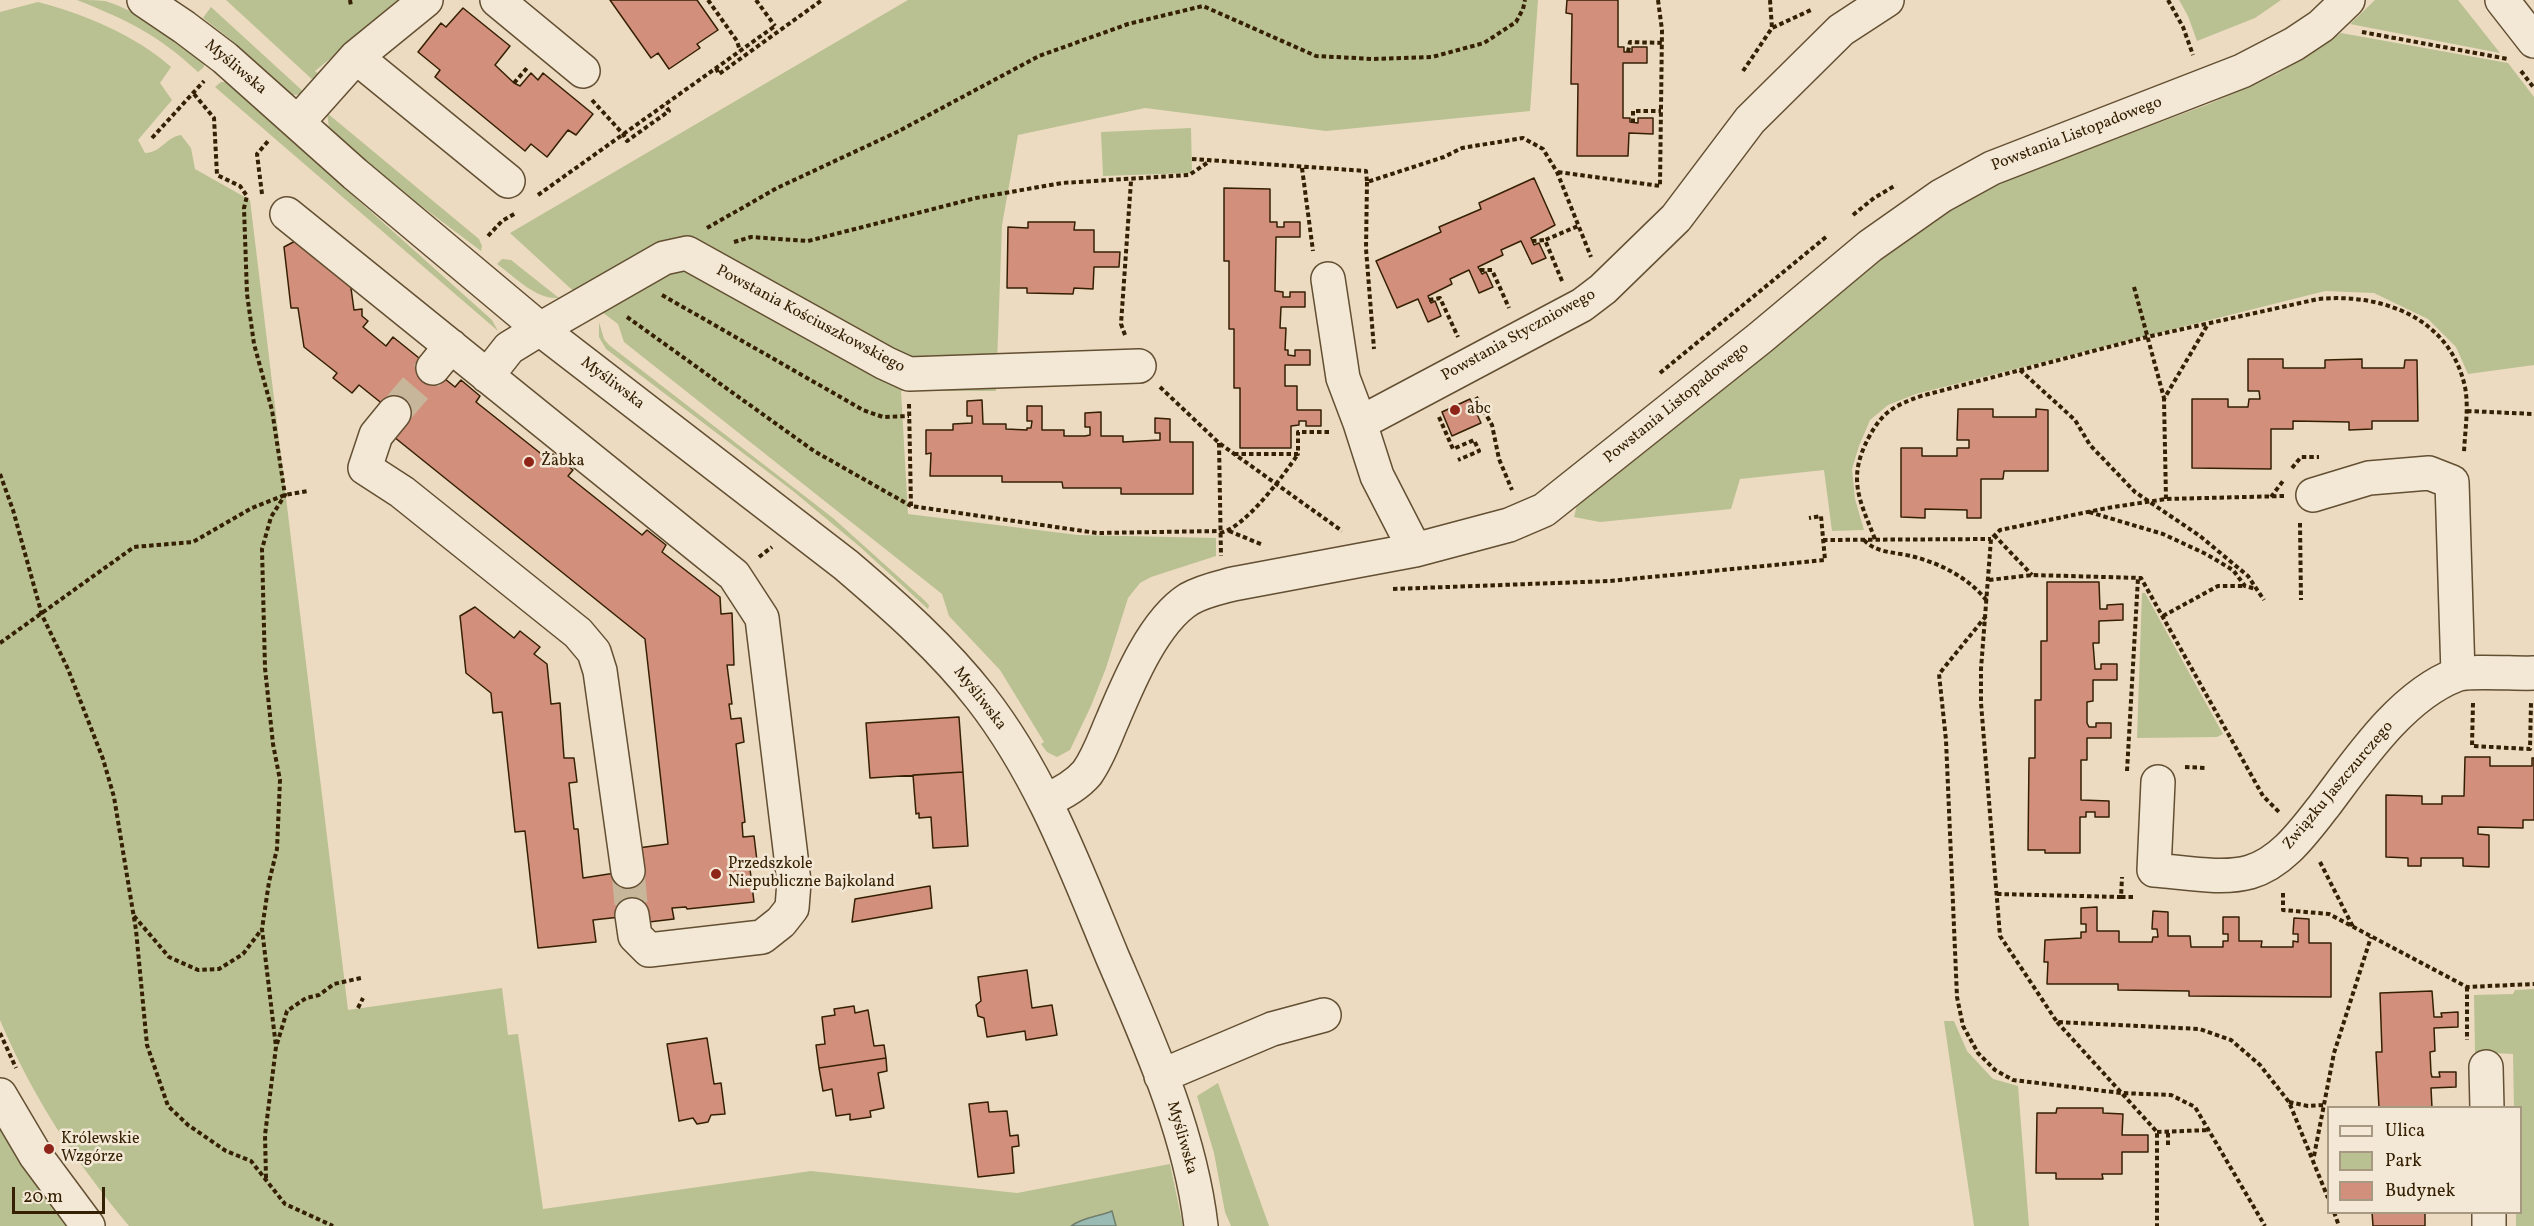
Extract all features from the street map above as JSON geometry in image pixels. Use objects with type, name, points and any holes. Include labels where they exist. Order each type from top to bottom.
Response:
[{"type":"street","name":"Myśliwska","points":[[144,0],[225,58],[355,174],[540,329],[803,531],[888,601],[952,663],[981,698],[1013,743],[1045,801],[1089,899],[1161,1076],[1190,1167],[1201,1226]]},
{"type":"street","points":[[298,122],[356,57],[426,0]]},
{"type":"street","points":[[497,0],[583,71]]},
{"type":"street","name":"Powstania Styczniowego","points":[[1349,427],[1461,358],[1582,305],[1603,289],[1676,218],[1750,120],[1841,30],[1887,0]]},
{"type":"street","name":"Powstania Listopadowego","points":[[1045,801],[1075,785],[1086,773],[1098,756],[1125,690],[1154,638],[1170,615],[1189,599],[1206,591],[1233,584],[1415,550],[1509,525],[1544,510],[1760,338],[1870,246],[1918,210],[1961,184],[2026,154],[2241,71],[2294,44],[2321,26],[2348,0]]},
{"type":"street","points":[[2502,0],[2523,50]]},
{"type":"street","points":[[356,57],[508,181]]},
{"type":"street","points":[[287,214],[442,357],[487,376],[734,574],[762,618],[794,882],[792,908],[781,922],[762,937],[649,950],[635,936],[632,915]]},
{"type":"street","points":[[487,376],[509,348],[540,329],[664,258],[693,257]]},
{"type":"street","name":"Powstania Kościuszkowskiego","points":[[693,257],[909,374],[1139,366]]},
{"type":"street","points":[[1328,279],[1344,378],[1349,427],[1415,550]]},
{"type":"street","points":[[394,414],[376,435],[365,468],[430,514],[578,633],[594,652],[600,671],[628,871]]},
{"type":"street","points":[[2306,496],[2369,478],[2429,473],[2452,482],[2466,685],[2533,685]]},
{"type":"street","name":"Związku Jaszczurczego","points":[[2142,778],[2154,870],[2236,874],[2250,872],[2274,860],[2301,834],[2371,745],[2415,700],[2466,685]]},
{"type":"street","points":[[1161,1076],[1272,1029],[1324,1015]]},
{"type":"street","points":[[2486,1067],[2487,1106]]},
{"type":"street","points":[[0,1095],[36,1156],[88,1226]]},
{"type":"path","points":[[350,0],[351,6]]},
{"type":"path","points":[[708,0],[737,41],[740,51]]},
{"type":"path","points":[[756,0],[779,31]]},
{"type":"path","points":[[716,68],[719,74],[822,0]]},
{"type":"path","points":[[1210,161],[1189,175],[1131,181],[1062,183],[976,198],[808,242],[751,237],[693,257],[696,236],[721,218],[777,188],[897,132],[1039,57],[1128,24],[1203,6],[1316,56],[1373,59],[1432,57],[1484,43],[1516,22],[1525,0]]},
{"type":"path","points":[[1658,0],[1662,43],[1660,186]]},
{"type":"path","points":[[1770,0],[1772,28]]},
{"type":"path","points":[[2168,0],[2183,27],[2193,55]]},
{"type":"path","points":[[1743,71],[1772,28],[1823,5]]},
{"type":"path","points":[[537,195],[775,26]]},
{"type":"path","points":[[2358,32],[2523,50]]},
{"type":"path","points":[[1628,52],[1630,42],[1662,43]]},
{"type":"path","points":[[153,138],[202,83]]},
{"type":"path","points":[[194,94],[213,118],[217,175],[240,186],[247,196],[244,208],[252,334],[272,410],[285,495],[271,517],[262,549],[265,668],[273,744],[280,780],[277,849],[262,929],[276,1047]]},
{"type":"path","points":[[623,134],[627,141],[669,111],[664,105]]},
{"type":"path","points":[[1634,123],[1633,111],[1661,111]]},
{"type":"path","points":[[1367,182],[1444,157],[1462,148],[1523,138],[1543,149],[1557,172],[1594,267]]},
{"type":"path","points":[[269,139],[257,154],[263,200],[287,214]]},
{"type":"path","points":[[1192,159],[1366,171],[1366,249],[1374,351]]},
{"type":"path","points":[[1557,172],[1669,187]]},
{"type":"path","points":[[1131,181],[1121,324],[1139,366],[1219,443],[1344,532]]},
{"type":"path","points":[[488,236],[502,221]]},
{"type":"path","points":[[1532,241],[1545,240],[1578,226]]},
{"type":"path","points":[[1545,240],[1565,288]]},
{"type":"path","points":[[1480,270],[1492,270],[1513,317]]},
{"type":"path","points":[[2134,287],[2164,399],[2166,499]]},
{"type":"path","points":[[660,294],[863,410],[883,417],[909,416]]},
{"type":"path","points":[[1875,538],[1862,506],[1857,483],[1857,460],[1880,419],[1896,405],[1921,396],[2147,337],[2318,299],[2343,296],[2377,301],[2405,310],[2427,326],[2449,350],[2459,367],[2465,389],[2467,411],[2464,452]]},
{"type":"path","points":[[1429,300],[1440,298],[1461,358],[1492,425],[1499,459],[1513,491]]},
{"type":"path","points":[[625,316],[798,440],[911,506],[1097,533],[1228,531],[1270,548]]},
{"type":"path","points":[[2164,399],[2209,323]]},
{"type":"path","points":[[2020,370],[2075,420],[2090,446],[2135,492],[2200,537],[2235,569],[2245,586]]},
{"type":"path","points":[[909,374],[911,506]]},
{"type":"path","points":[[1435,407],[1453,449],[1474,440],[1479,451],[1458,460]]},
{"type":"path","points":[[2467,411],[2534,414]]},
{"type":"path","points":[[1228,531],[1277,485],[1298,454],[1298,432],[1349,427]]},
{"type":"path","points":[[1219,443],[1220,553]]},
{"type":"path","points":[[1233,454],[1298,454]]},
{"type":"path","points":[[0,474],[13,510],[42,615],[68,669],[103,759],[114,797],[134,915],[147,1045],[168,1106],[188,1125],[226,1151],[251,1161],[285,1204],[333,1226]]},
{"type":"path","points":[[0,644],[134,547],[193,542],[236,515],[285,495],[308,491]]},
{"type":"path","points":[[1823,540],[1992,537],[2000,530],[2149,501],[2306,496],[2301,600]]},
{"type":"path","points":[[2088,512],[2163,534],[2206,554],[2248,576],[2264,600]]},
{"type":"path","points":[[1388,589],[1610,581],[1825,560],[1821,516],[1809,518]]},
{"type":"path","points":[[1992,537],[2032,576]]},
{"type":"path","points":[[1992,537],[1981,669],[1981,703],[2000,936],[2057,1022],[2157,1132],[2157,1226]]},
{"type":"path","points":[[1863,539],[1870,547],[1913,556],[1967,579],[1987,601]]},
{"type":"path","points":[[1989,580],[2032,576],[2141,578],[2265,798]]},
{"type":"path","points":[[2138,578],[2142,778]]},
{"type":"path","points":[[2163,616],[2218,586],[2245,586],[2257,589]]},
{"type":"path","points":[[1986,616],[1939,674],[1946,740],[1957,997],[1963,1026],[1978,1053],[1995,1070],[2013,1080],[2121,1093],[2171,1095],[2195,1107],[2265,1226]]},
{"type":"path","points":[[2466,685],[2472,746],[2530,749],[2532,746],[2533,685]]},
{"type":"path","points":[[2316,855],[2354,928]]},
{"type":"path","points":[[1997,894],[2121,897],[2122,874]]},
{"type":"path","points":[[2283,910],[2329,914],[2467,987],[2534,984]]},
{"type":"path","points":[[134,915],[169,957],[198,970],[219,969],[243,954],[262,929]]},
{"type":"path","points":[[2313,1158],[2334,1053],[2371,937]]},
{"type":"path","points":[[266,1178],[266,1135],[276,1047],[287,1011],[306,998],[320,994],[334,984],[361,978]]},
{"type":"path","points":[[358,1008],[363,998]]},
{"type":"path","points":[[2057,1022],[2200,1029],[2231,1040],[2260,1065],[2289,1102],[2327,1195]]},
{"type":"path","points":[[2289,1102],[2308,1106],[2324,1105]]},
{"type":"path","points":[[2157,1132],[2210,1130]]},
{"type":"path","points":[[2168,1131],[2168,1145]]},
{"type":"green space","points":[[77,0],[105,1],[131,12],[181,44],[204,62],[204,67],[198,72],[169,48],[142,30]]},
{"type":"green space","points":[[226,0],[403,0],[315,71],[321,76],[315,82]]},
{"type":"green space","points":[[908,0],[1538,0],[1530,111],[1326,131],[1145,108],[1018,135],[1002,225],[996,391],[901,391],[908,514],[1078,535],[1216,538],[1216,556],[1151,577],[1140,583],[1128,598],[1106,668],[1091,706],[1070,750],[1057,757],[1047,752],[1041,744],[1044,742],[1000,670],[949,616],[942,594],[624,342],[618,324],[570,288],[510,233]]},
{"type":"green space","points":[[2179,0],[2281,0],[2255,18],[2197,41],[2188,16]]},
{"type":"green space","points":[[2375,0],[2458,0],[2500,53],[2350,24]]},
{"type":"green space","points":[[38,2],[73,12],[108,27],[142,45],[171,67],[160,83],[172,100],[138,140],[145,153],[181,135],[191,148],[195,169],[250,200],[348,1010],[502,988],[508,1035],[518,1034],[543,1209],[811,1171],[1017,1193],[1170,1164],[1183,1226],[1116,1226],[1111,1212],[1085,1219],[1071,1226],[129,1226],[73,1153],[57,1128],[26,1076],[0,1020],[0,12]]},
{"type":"green space","points":[[211,7],[306,94],[292,95],[203,18]]},
{"type":"green space","points":[[2341,33],[2508,63],[2534,97],[2534,365],[2468,374],[2456,347],[2428,319],[2374,293],[2325,291],[1916,394],[1888,405],[1870,420],[1852,469],[1855,499],[1864,530],[1832,531],[1824,470],[1740,479],[1731,509],[1600,522],[1574,517],[1577,505],[1898,246],[1969,198],[2027,172],[2209,104],[2277,74]]},
{"type":"green space","points":[[221,82],[226,82],[492,320],[498,331],[215,87]]},
{"type":"green space","points":[[327,113],[479,239],[482,246],[481,251],[343,142],[329,127]]},
{"type":"green space","points":[[1191,128],[1192,173],[1103,176],[1101,132]]},
{"type":"green space","points":[[502,259],[511,260],[559,298],[550,298],[526,287],[497,264]]},
{"type":"green space","points":[[599,322],[604,339],[609,345],[833,518],[923,599],[929,605],[928,609],[859,546],[793,491],[606,349],[599,337]]},
{"type":"green space","points":[[2142,593],[2145,593],[2223,734],[2217,737],[2137,738]]},
{"type":"green space","points":[[2534,989],[2534,1226],[2516,1226],[2516,1214],[2522,1214],[2522,1106],[2514,1106],[2513,1054],[2475,1052],[2474,995],[2513,994],[2515,990]]},
{"type":"green space","points":[[1944,1021],[1954,1021],[1967,1051],[1993,1079],[2018,1086],[2029,1226],[1974,1226]]},
{"type":"green space","points":[[1218,1083],[1269,1226],[1231,1226],[1225,1212],[1214,1153],[1197,1096]]},
{"type":"green space","points":[[0,1124],[70,1226],[0,1226]]},
{"type":"water","points":[[1112,1211],[1116,1226],[1071,1226],[1086,1219]]},
{"type":"building","points":[[610,0],[697,0],[718,30],[697,44],[700,48],[669,69],[658,53],[651,58]]},
{"type":"building","points":[[1567,0],[1618,0],[1618,47],[1624,47],[1624,52],[1632,52],[1632,47],[1647,47],[1647,63],[1623,63],[1623,118],[1630,118],[1630,122],[1638,123],[1638,118],[1653,118],[1653,134],[1629,133],[1628,156],[1577,156],[1578,84],[1571,84],[1572,14],[1566,13]]},
{"type":"building","points":[[463,8],[510,46],[495,65],[514,83],[520,86],[531,73],[538,80],[543,73],[593,114],[576,135],[568,130],[547,157],[531,144],[525,151],[435,77],[440,70],[418,52],[441,23],[446,27]]},
{"type":"building","points":[[1534,178],[1555,225],[1531,238],[1534,245],[1539,243],[1546,258],[1532,264],[1521,241],[1501,250],[1503,255],[1478,267],[1482,274],[1486,272],[1493,287],[1479,293],[1469,270],[1450,279],[1452,284],[1428,296],[1431,303],[1435,301],[1441,316],[1428,322],[1418,299],[1397,308],[1376,261],[1441,232],[1439,227],[1481,209],[1479,203]]},
{"type":"building","points":[[1224,188],[1270,189],[1270,222],[1277,222],[1277,227],[1284,227],[1284,222],[1300,222],[1300,237],[1276,237],[1275,291],[1283,292],[1283,297],[1290,297],[1290,292],[1305,292],[1305,307],[1281,307],[1280,328],[1286,328],[1285,350],[1288,350],[1288,355],[1295,356],[1295,350],[1310,350],[1310,365],[1285,365],[1285,386],[1297,386],[1297,410],[1321,410],[1321,426],[1306,426],[1306,421],[1299,421],[1299,425],[1291,426],[1291,448],[1240,448],[1240,388],[1234,388],[1234,329],[1229,329],[1229,261],[1224,261]]},
{"type":"building","points":[[1028,222],[1075,222],[1074,230],[1094,230],[1094,252],[1120,252],[1119,267],[1094,267],[1093,289],[1074,288],[1073,294],[1027,293],[1027,288],[1007,288],[1008,227],[1028,228]]},
{"type":"building","points":[[299,239],[350,281],[354,310],[362,309],[362,316],[368,321],[363,327],[386,346],[393,337],[455,387],[461,380],[480,396],[476,402],[549,460],[553,454],[573,470],[568,476],[642,535],[647,530],[666,545],[662,552],[720,597],[721,614],[732,613],[734,665],[727,665],[732,704],[729,704],[731,719],[741,718],[744,742],[736,744],[745,822],[742,823],[743,837],[754,836],[757,861],[749,861],[754,902],[687,909],[686,907],[672,908],[674,919],[649,922],[648,914],[593,920],[596,942],[538,948],[525,831],[515,832],[502,712],[493,713],[491,693],[466,673],[460,616],[475,607],[514,638],[520,631],[540,647],[534,654],[547,664],[551,704],[560,703],[564,758],[574,758],[577,782],[569,783],[574,829],[578,829],[583,878],[628,871],[638,848],[668,844],[645,639],[394,437],[405,422],[359,385],[352,393],[333,378],[337,373],[304,347],[298,308],[291,308],[284,247]]},
{"type":"building","points":[[2248,359],[2283,359],[2283,368],[2325,368],[2325,360],[2362,359],[2362,368],[2404,368],[2405,360],[2417,360],[2418,421],[2372,421],[2372,429],[2349,430],[2349,422],[2293,421],[2293,429],[2271,429],[2271,469],[2192,468],[2192,399],[2228,399],[2228,407],[2248,407],[2249,399],[2260,399],[2259,391],[2248,391]]},
{"type":"building","points":[[1470,399],[1481,423],[1452,436],[1442,412]]},
{"type":"building","points":[[982,400],[983,424],[1006,424],[1006,429],[1027,430],[1031,428],[1032,421],[1027,421],[1027,406],[1042,406],[1042,430],[1064,430],[1064,436],[1085,436],[1090,435],[1090,427],[1085,427],[1085,413],[1101,412],[1101,436],[1123,436],[1123,442],[1160,440],[1160,433],[1155,433],[1155,418],[1170,419],[1170,442],[1193,442],[1193,494],[1121,494],[1121,488],[1063,488],[1062,482],[1002,482],[1002,476],[930,476],[931,453],[926,454],[926,430],[953,430],[953,424],[972,423],[972,416],[967,416],[967,401]]},
{"type":"building","points":[[1958,409],[1993,409],[1993,417],[2036,417],[2036,409],[2048,410],[2048,471],[2004,471],[2003,479],[1981,479],[1981,518],[1967,518],[1967,510],[1925,509],[1925,518],[1901,517],[1901,448],[1922,448],[1922,456],[1957,456],[1957,448],[1969,448],[1969,440],[1957,440]]},
{"type":"building","points":[[2047,582],[2099,582],[2100,609],[2107,609],[2107,605],[2123,604],[2123,620],[2099,621],[2099,643],[2093,643],[2095,669],[2101,669],[2101,664],[2117,664],[2117,680],[2093,680],[2093,701],[2087,702],[2087,723],[2089,727],[2096,727],[2096,723],[2111,723],[2111,738],[2087,738],[2087,760],[2081,760],[2081,800],[2109,801],[2109,817],[2095,817],[2095,812],[2086,812],[2086,817],[2080,817],[2080,853],[2045,853],[2045,850],[2028,850],[2029,758],[2035,758],[2035,700],[2041,700],[2041,641],[2047,641]]},
{"type":"building","points":[[959,717],[963,772],[870,778],[866,723]]},
{"type":"building","points":[[2465,757],[2490,757],[2490,766],[2532,766],[2532,758],[2534,758],[2534,820],[2523,820],[2523,828],[2478,827],[2478,834],[2489,835],[2489,867],[2463,866],[2463,858],[2421,858],[2421,866],[2408,866],[2408,858],[2386,857],[2386,795],[2422,796],[2422,804],[2442,804],[2442,796],[2464,796]]},
{"type":"building","points":[[963,772],[968,846],[933,848],[931,817],[919,818],[919,813],[916,814],[913,775]]},
{"type":"building","points":[[930,886],[932,908],[852,922],[855,899]]},
{"type":"building","points":[[2097,907],[2097,931],[2119,931],[2119,942],[2152,942],[2153,937],[2158,937],[2157,929],[2152,929],[2153,911],[2168,912],[2168,936],[2190,936],[2191,947],[2223,947],[2223,941],[2228,941],[2228,934],[2223,934],[2223,917],[2239,917],[2239,941],[2262,941],[2261,947],[2293,947],[2293,941],[2298,942],[2298,934],[2293,934],[2294,918],[2309,919],[2309,943],[2331,943],[2331,997],[2189,996],[2189,991],[2118,990],[2118,984],[2047,984],[2048,962],[2044,962],[2045,940],[2081,938],[2081,932],[2086,932],[2086,924],[2081,924],[2081,908]]},
{"type":"building","points":[[1027,970],[1032,1008],[1052,1005],[1057,1035],[1026,1040],[1025,1031],[987,1037],[984,1018],[978,1016],[976,1005],[981,1001],[978,977]]},
{"type":"building","points":[[2432,991],[2434,1017],[2442,1017],[2441,1013],[2458,1012],[2458,1027],[2434,1028],[2435,1051],[2430,1052],[2432,1077],[2440,1077],[2439,1072],[2456,1072],[2456,1087],[2431,1088],[2432,1106],[2379,1106],[2376,1052],[2382,1052],[2380,993]]},
{"type":"building","points":[[854,1006],[855,1013],[868,1010],[874,1046],[884,1045],[886,1058],[819,1068],[816,1045],[825,1044],[822,1017],[835,1015],[834,1009]]},
{"type":"building","points":[[707,1038],[714,1084],[721,1083],[725,1114],[711,1115],[708,1122],[697,1124],[693,1118],[679,1121],[667,1044]]},
{"type":"building","points":[[886,1058],[887,1071],[878,1073],[884,1108],[870,1111],[871,1117],[850,1120],[850,1114],[836,1116],[832,1089],[823,1091],[819,1068]]},
{"type":"building","points":[[988,1102],[989,1112],[1007,1111],[1010,1136],[1018,1135],[1019,1146],[1012,1147],[1014,1173],[978,1177],[969,1104]]},
{"type":"building","points":[[2057,1108],[2103,1108],[2103,1113],[2123,1114],[2122,1135],[2148,1135],[2148,1152],[2122,1152],[2122,1174],[2102,1174],[2103,1179],[2056,1179],[2056,1173],[2036,1173],[2037,1113],[2056,1113]]},
{"type":"building","points":[[2372,1214],[2425,1214],[2425,1226],[2373,1226]]},
{"type":"tunnel","points":[[394,413],[433,368]]},
{"type":"tunnel","points":[[628,871],[632,915]]},
{"type":"place","name":"abc","points":[[1455,410]]},
{"type":"place","name":"Żabka","points":[[529,462]]},
{"type":"place","name":"Przedszkole Niepubliczne Bajkoland","points":[[716,874]]},
{"type":"place","name":"Królewskie Wzgórze","points":[[49,1149]]}]
